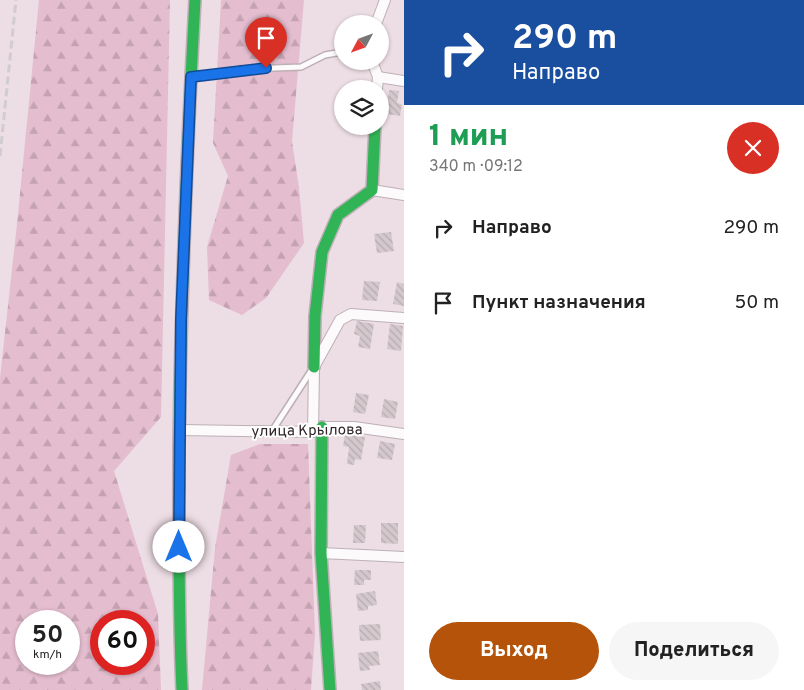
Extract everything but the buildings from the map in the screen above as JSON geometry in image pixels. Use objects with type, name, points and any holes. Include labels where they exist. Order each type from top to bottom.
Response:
[{"type":"main road","points":[[182,690],[179,547],[181,309],[195,0]]},
{"type":"main road","points":[[314,367],[315,316],[322,252],[338,215],[372,190],[375,135]]},
{"type":"main road","points":[[317,430],[321,553],[330,690]]},
{"type":"street","points":[[379,15],[385,0]]},
{"type":"street","points":[[375,70],[378,78],[404,81]]},
{"type":"street","points":[[372,190],[404,195]]},
{"type":"street","points":[[317,430],[314,367],[340,320],[351,314],[404,318]]},
{"type":"street","name":"улица Крылова","points":[[180,430],[271,432],[354,427],[404,434]]},
{"type":"street","points":[[321,553],[404,557]]},
{"type":"lane","points":[[191,77],[248,69],[301,67],[325,55],[334,53]]},
{"type":"lane","points":[[271,432],[314,367]]},
{"type":"green space","points":[[39,0],[170,0],[161,417],[114,471],[158,614],[161,690],[0,690],[0,378]]},
{"type":"green space","points":[[221,0],[304,0],[292,141],[304,243],[266,298],[242,315],[209,300],[207,247],[228,176],[213,143]]},
{"type":"green space","points":[[260,444],[308,444],[315,633],[311,690],[202,690],[215,548],[231,455]]},
{"type":"railway","points":[[0,156],[16,0]]},
{"type":"traffic: fast","points":[[182,690],[179,568],[180,389],[189,111],[195,0]]},
{"type":"traffic: fast","points":[[314,367],[315,316],[322,252],[338,215],[372,190],[375,135]]},
{"type":"traffic: fast","points":[[322,427],[321,553],[330,690]]},
{"type":"route","points":[[179,547],[181,319],[191,77],[266,68]]}]
